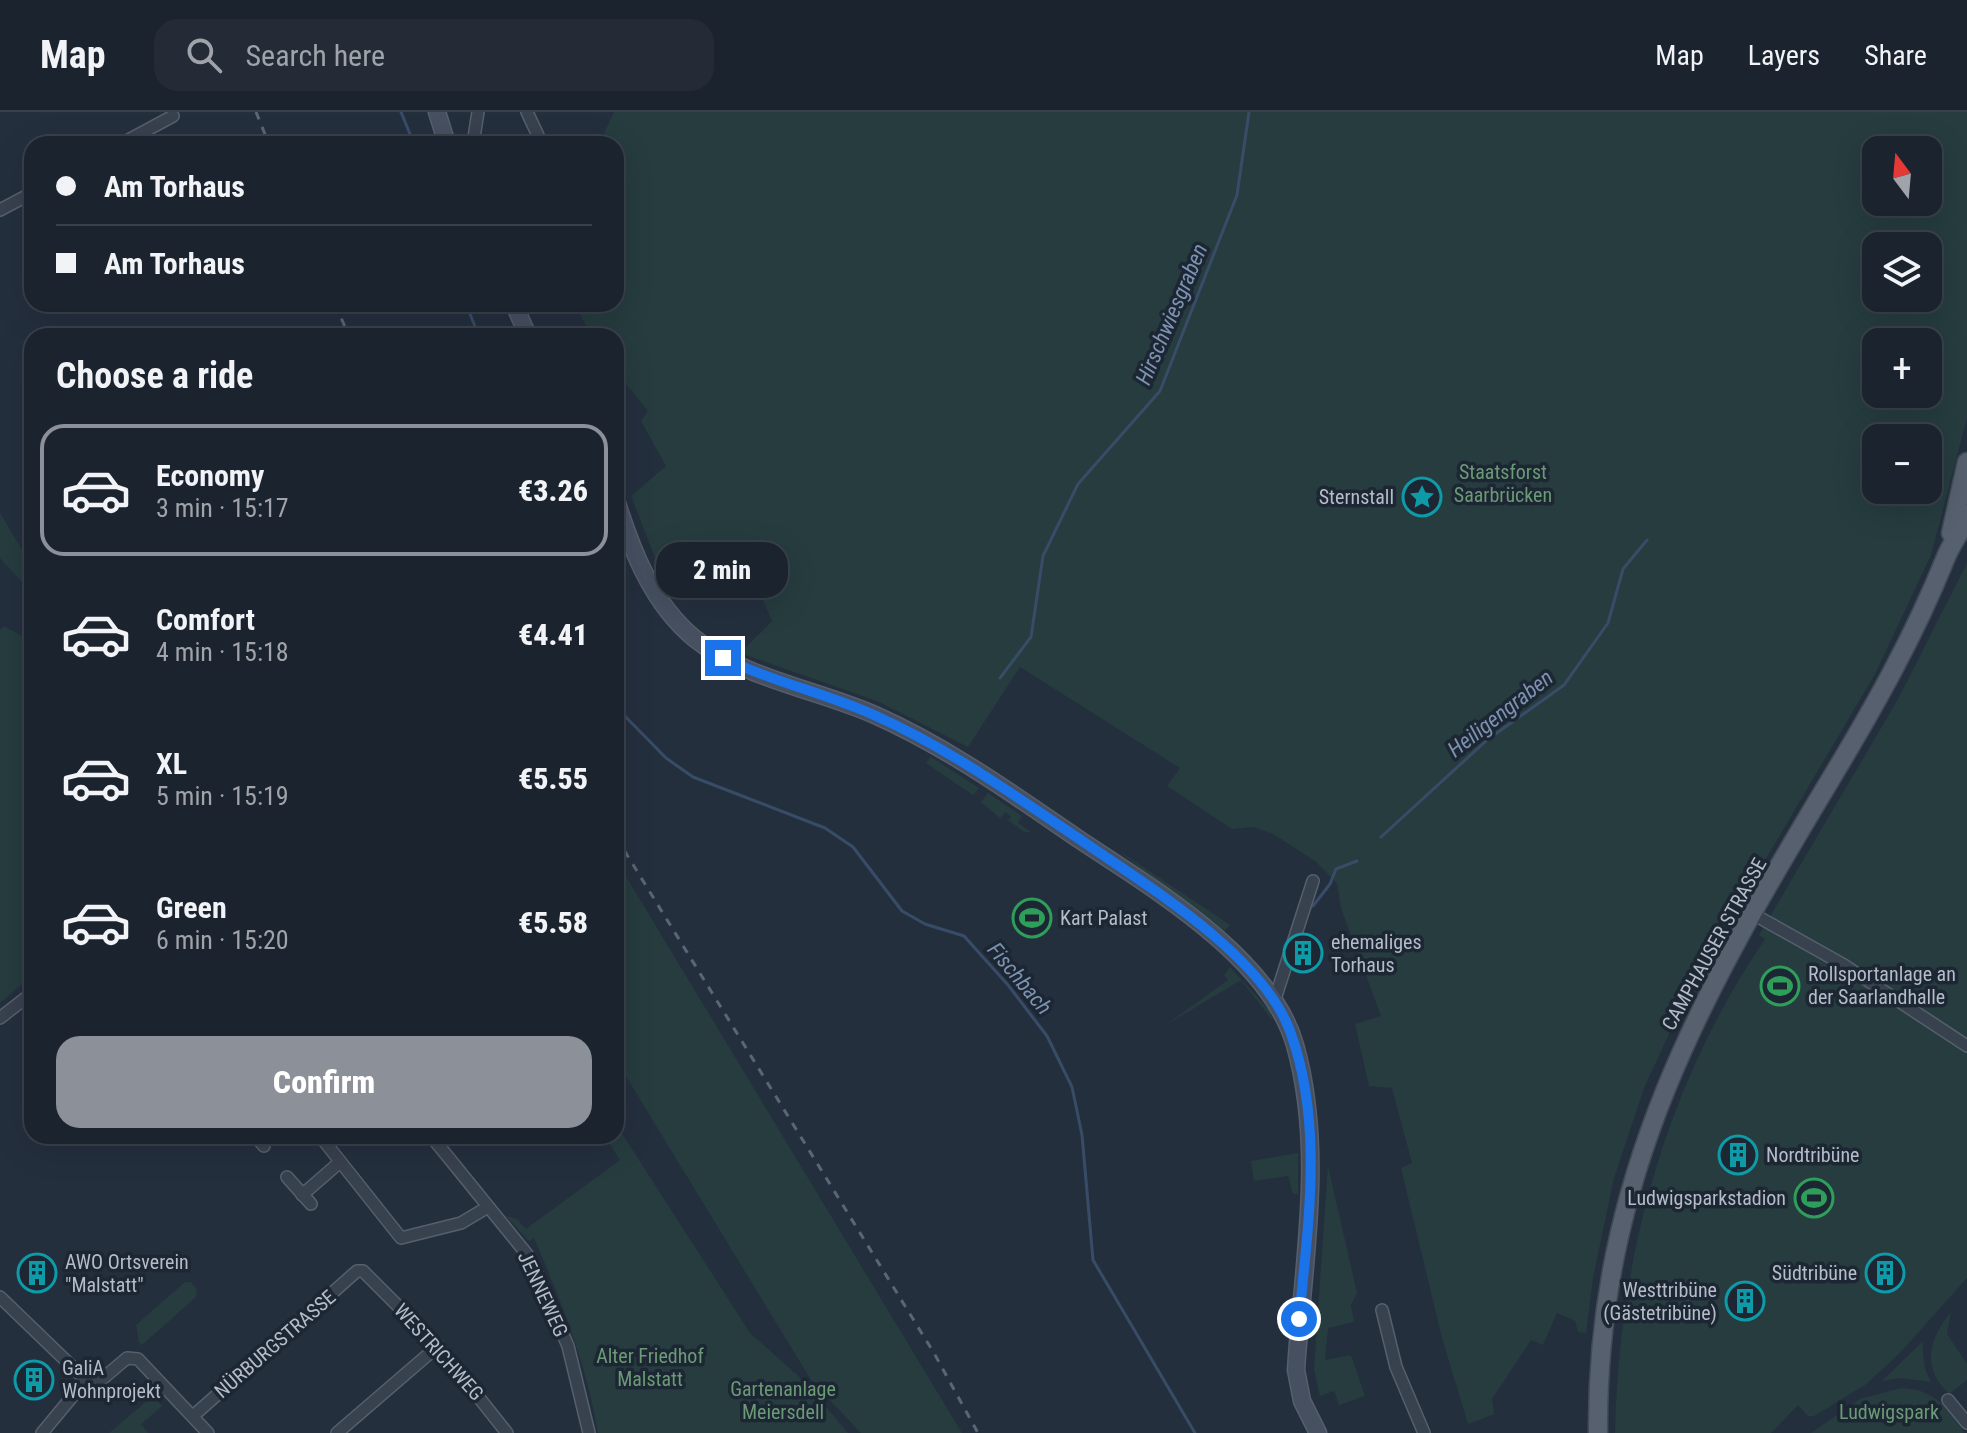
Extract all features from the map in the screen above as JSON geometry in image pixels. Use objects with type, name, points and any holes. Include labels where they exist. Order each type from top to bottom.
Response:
[{"type":"main road","points":[[437,112],[444,136]]},
{"type":"main road","name":"CAMPHAUSER STRASSE","points":[[1948,553],[1967,462]]},
{"type":"main road","name":"CAMPHAUSER STRASSE","points":[[1598,1433],[1607,1307],[1632,1183],[1648,1130],[1680,1050],[1710,990],[1894,671],[1967,514]]},
{"type":"main road","points":[[624,524],[632,548],[660,600],[693,637],[723,658],[877,716],[973,767],[1163,896],[1218,941],[1274,1002],[1295,1047],[1311,1146],[1296,1370],[1302,1401],[1318,1433]]},
{"type":"street","points":[[474,136],[478,112]]},
{"type":"street","points":[[527,112],[538,136]]},
{"type":"street","points":[[136,136],[173,116]]},
{"type":"street","points":[[0,210],[24,197]]},
{"type":"street","points":[[1274,1002],[1313,881]]},
{"type":"street","points":[[1753,914],[1844,965],[1967,1046]]},
{"type":"street","points":[[0,1018],[24,999]]},
{"type":"street","points":[[326,1144],[401,1238],[461,1223],[488,1207]]},
{"type":"street","name":"JENNEWEG","points":[[437,1144],[524,1249],[551,1304],[573,1362],[589,1433]]},
{"type":"street","points":[[302,1195],[340,1162]]},
{"type":"street","points":[[287,1177],[311,1204]]},
{"type":"street","name":"WESTRICHWEG","points":[[357,1271],[363,1271],[438,1346],[507,1433],[517,1433]]},
{"type":"street","name":"NÜRBURGSTRASSE","points":[[193,1416],[357,1271]]},
{"type":"street","points":[[0,1297],[90,1381]]},
{"type":"street","points":[[1382,1310],[1394,1359],[1424,1433]]},
{"type":"street","points":[[337,1433],[438,1346]]},
{"type":"street","points":[[42,1433],[90,1381],[133,1357],[208,1433]]},
{"type":"street","points":[[1948,1400],[1967,1423]]},
{"type":"green space","name":"Staatsforst Saarbrücken","points":[[614,112],[1967,112],[1967,418],[1931,555],[1875,674],[1693,982],[1644,1088],[1614,1178],[1593,1278],[1586,1333],[1578,1332],[1575,1321],[1557,1313],[1543,1345],[1531,1340],[1492,1399],[1494,1414],[1468,1424],[1442,1338],[1401,1168],[1412,1163],[1392,1088],[1369,1086],[1355,1024],[1381,1016],[1341,908],[1337,883],[1315,861],[1273,834],[1253,827],[1232,829],[1167,786],[1180,768],[1020,667],[968,747],[877,701],[740,653],[772,621],[758,589],[732,546],[664,581],[631,496],[666,466],[641,421],[648,411],[624,382],[624,328],[588,328],[578,312],[624,312],[624,136],[603,136]]},
{"type":"green space","points":[[0,513],[24,553],[24,584],[0,558]]},
{"type":"green space","points":[[1967,563],[1967,1278],[1898,1355],[1865,1385],[1814,1416],[1808,1416],[1798,1405],[1771,1433],[1615,1433],[1618,1367],[1638,1238],[1654,1175],[1675,1113],[1700,1053],[1730,995],[1765,939],[1759,935],[1897,701]]},
{"type":"green space","points":[[4,626],[24,637],[24,982],[0,1003],[0,630]]},
{"type":"green space","points":[[930,757],[979,788],[973,795],[926,763]]},
{"type":"green space","points":[[988,793],[1022,816],[1018,823],[1031,832],[1024,832],[1008,820],[1011,817],[1006,812],[1000,818],[981,802]]},
{"type":"green space","points":[[1122,853],[1230,925],[1224,931]]},
{"type":"green space","points":[[624,873],[962,1433],[861,1433],[811,1380],[624,1073]]},
{"type":"green space","points":[[1230,967],[1270,1011],[1273,1021],[1241,980],[1166,1025],[1228,980],[1224,975]]},
{"type":"green space","name":"Alter Friedhof Malstatt","points":[[624,1136],[750,1333],[805,1382],[848,1433],[598,1433],[580,1358],[534,1238],[529,1241],[506,1216],[517,1219],[526,1229],[620,1160],[609,1144],[624,1144]]},
{"type":"green space","points":[[1298,1153],[1298,1194],[1293,1194],[1288,1176],[1254,1181],[1251,1161]]},
{"type":"green space","points":[[1328,1166],[1357,1293],[1351,1305],[1354,1322],[1328,1328],[1325,1360],[1351,1355],[1365,1396],[1339,1405],[1334,1391],[1320,1396],[1314,1369]]},
{"type":"green space","points":[[185,1282],[191,1282],[197,1289],[196,1297],[143,1344],[139,1343],[136,1325]]},
{"type":"green space","points":[[1951,1312],[1947,1334],[1967,1364],[1967,1380],[1949,1394],[1934,1373],[1931,1352],[1938,1332]]},
{"type":"green space","points":[[1922,1342],[1925,1369],[1931,1382],[1901,1378],[1882,1381]]},
{"type":"green space","name":"Ludwigspark","points":[[1901,1388],[1922,1392],[1938,1401],[1964,1433],[1811,1433],[1860,1399]]},
{"type":"green space","points":[[153,1396],[162,1406],[141,1424],[148,1433],[109,1433]]},
{"type":"waterway","name":"Fischbach","points":[[401,112],[411,136]]},
{"type":"waterway","name":"Hirschwiesgraben","points":[[1000,678],[1031,637],[1043,556],[1078,484],[1160,391],[1237,195],[1249,112]]},
{"type":"waterway","name":"Fischbach","points":[[469,312],[476,328]]},
{"type":"waterway","name":"Heiligengraben","points":[[1381,837],[1487,740],[1564,685],[1608,623],[1623,569],[1647,540]]},
{"type":"waterway","name":"Fischbach","points":[[624,715],[666,758],[693,777],[825,828],[853,847],[902,911],[925,924],[964,936],[1008,985],[1047,1036],[1072,1087],[1082,1135],[1093,1260],[1195,1433]]},
{"type":"waterway","name":"Heiligengraben","points":[[1313,906],[1330,884],[1336,869],[1357,861]]},
{"type":"railway","points":[[256,112],[266,136]]},
{"type":"railway","points":[[338,312],[346,328]]},
{"type":"railway","points":[[624,850],[934,1353],[978,1433]]},
{"type":"place","name":"Sternstall","points":[[1422,497]]},
{"type":"place","name":"Kart Palast","points":[[1032,918]]},
{"type":"place","name":"ehemaliges Torhaus","points":[[1303,953]]},
{"type":"place","name":"Rollsportanlage an der Saarlandhalle","points":[[1780,986]]},
{"type":"place","name":"Nordtribüne","points":[[1738,1155]]},
{"type":"place","name":"Ludwigsparkstadion","points":[[1814,1198]]},
{"type":"place","name":"AWO Ortsverein \"Malstatt\"","points":[[37,1273]]},
{"type":"place","name":"Südtribüne","points":[[1885,1273]]},
{"type":"place","name":"Westtribüne (Gästetribüne)","points":[[1745,1301]]},
{"type":"place","name":"GaliA Wohnprojekt","points":[[34,1380]]},
{"type":"route","points":[[723,658],[877,716],[973,767],[1163,896],[1248,970],[1282,1014],[1295,1047],[1301,1076],[1312,1169],[1299,1319]]},
{"type":"park label","name":"Gartenanlage Meiersdell","points":[[783,1400]]}]
